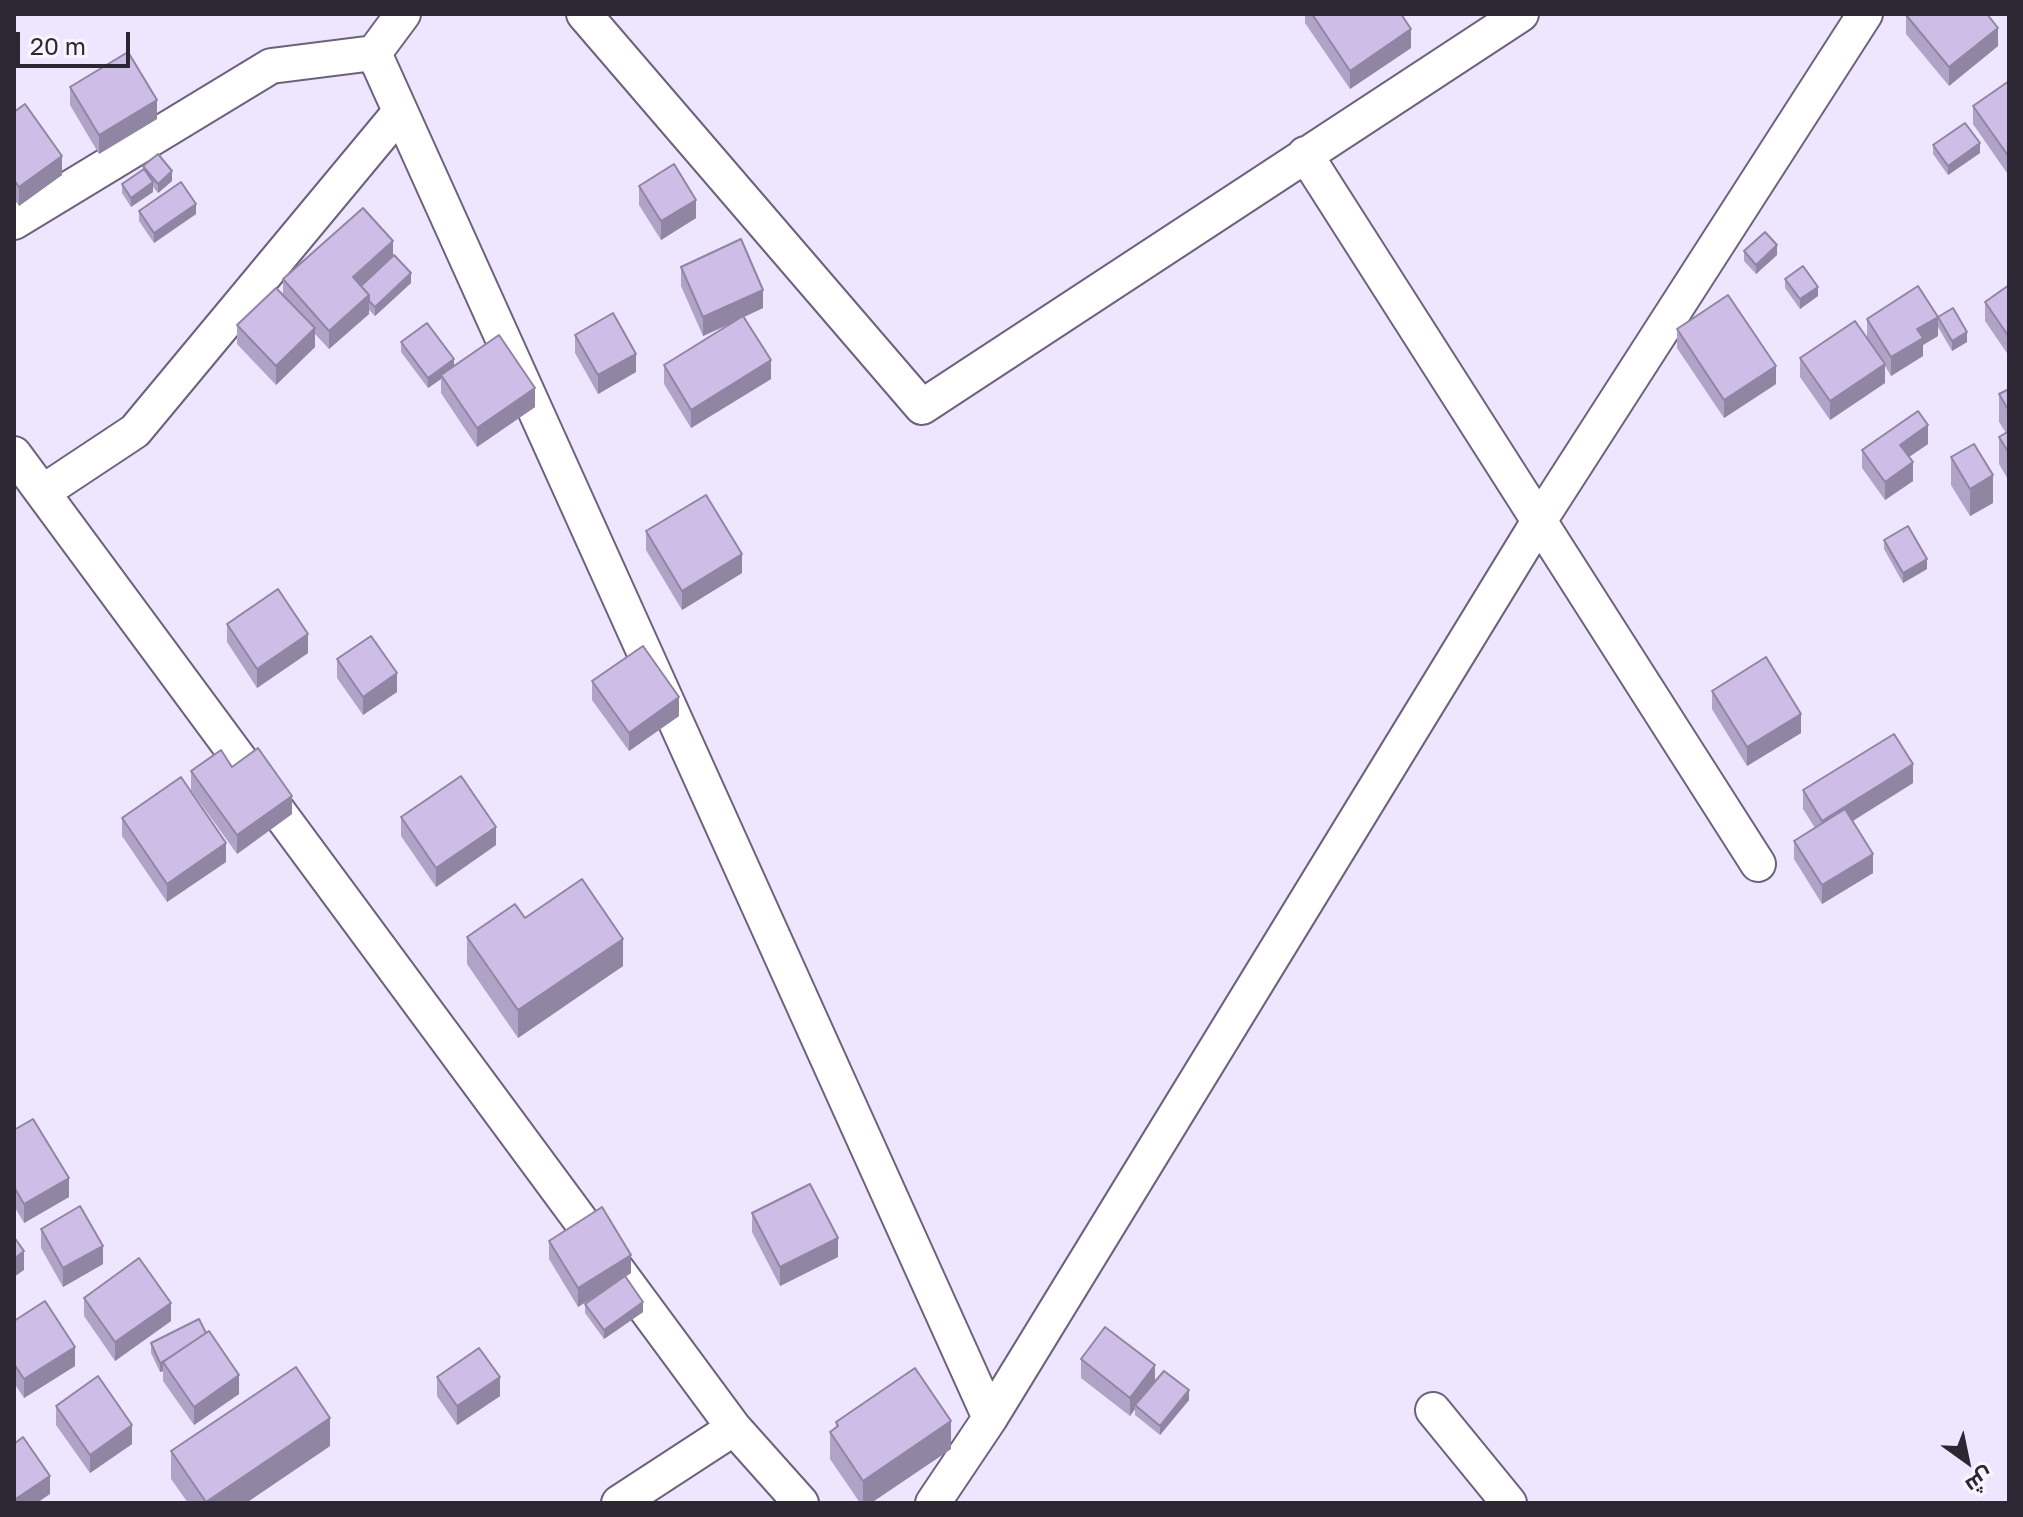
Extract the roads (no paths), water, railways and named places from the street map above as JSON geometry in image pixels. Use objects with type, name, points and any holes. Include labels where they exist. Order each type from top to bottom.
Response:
[{"type":"street","points":[[14,222],[271,66],[374,53],[403,14]]},
{"type":"street","points":[[584,14],[922,407],[1521,14]]},
{"type":"street","points":[[933,1503],[990,1418],[1539,521],[1865,14]]},
{"type":"street","points":[[374,53],[990,1418]]},
{"type":"street","points":[[43,492],[135,431],[400,112]]},
{"type":"street","points":[[1305,154],[1758,864]]},
{"type":"street","points":[[15,458],[734,1428],[801,1503]]},
{"type":"street","points":[[1433,1410],[1509,1503]]},
{"type":"street","points":[[619,1503],[734,1428]]}]
